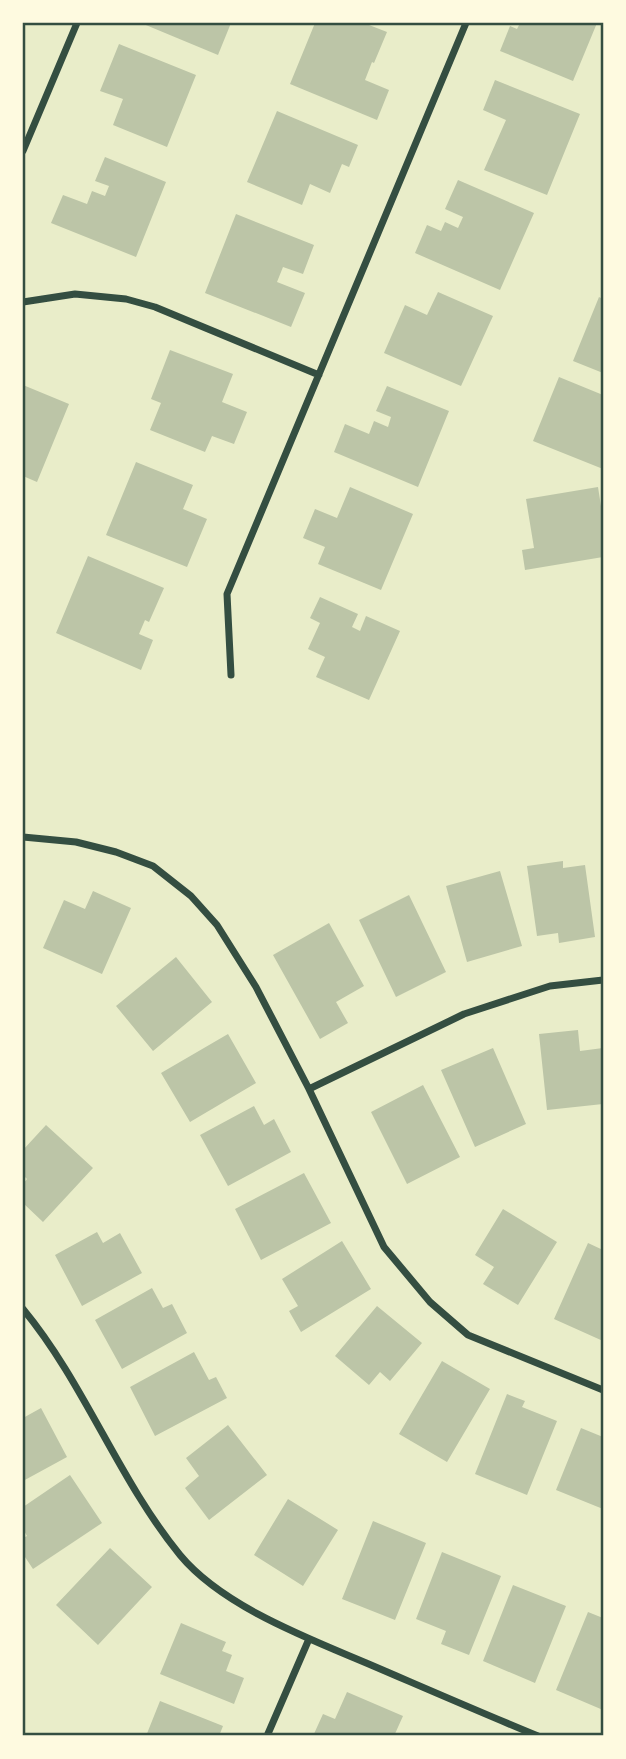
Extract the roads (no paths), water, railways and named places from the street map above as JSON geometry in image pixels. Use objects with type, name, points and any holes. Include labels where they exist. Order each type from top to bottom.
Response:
[{"type":"street","points":[[23,151],[77,23]]},
{"type":"street","points":[[231,676],[227,594],[466,23]]},
{"type":"street","points":[[23,302],[75,294],[126,299],[155,307],[319,375]]},
{"type":"street","points":[[23,837],[76,842],[116,852],[153,866],[191,896],[217,925],[256,987],[309,1089],[384,1247],[430,1302],[468,1335],[603,1390]]},
{"type":"street","points":[[309,1089],[464,1014],[550,986],[603,980]]},
{"type":"street","points":[[23,1309],[44,1335],[138,1495],[181,1556],[201,1575],[255,1613],[309,1639],[538,1736]]},
{"type":"street","points":[[267,1736],[309,1639]]}]
